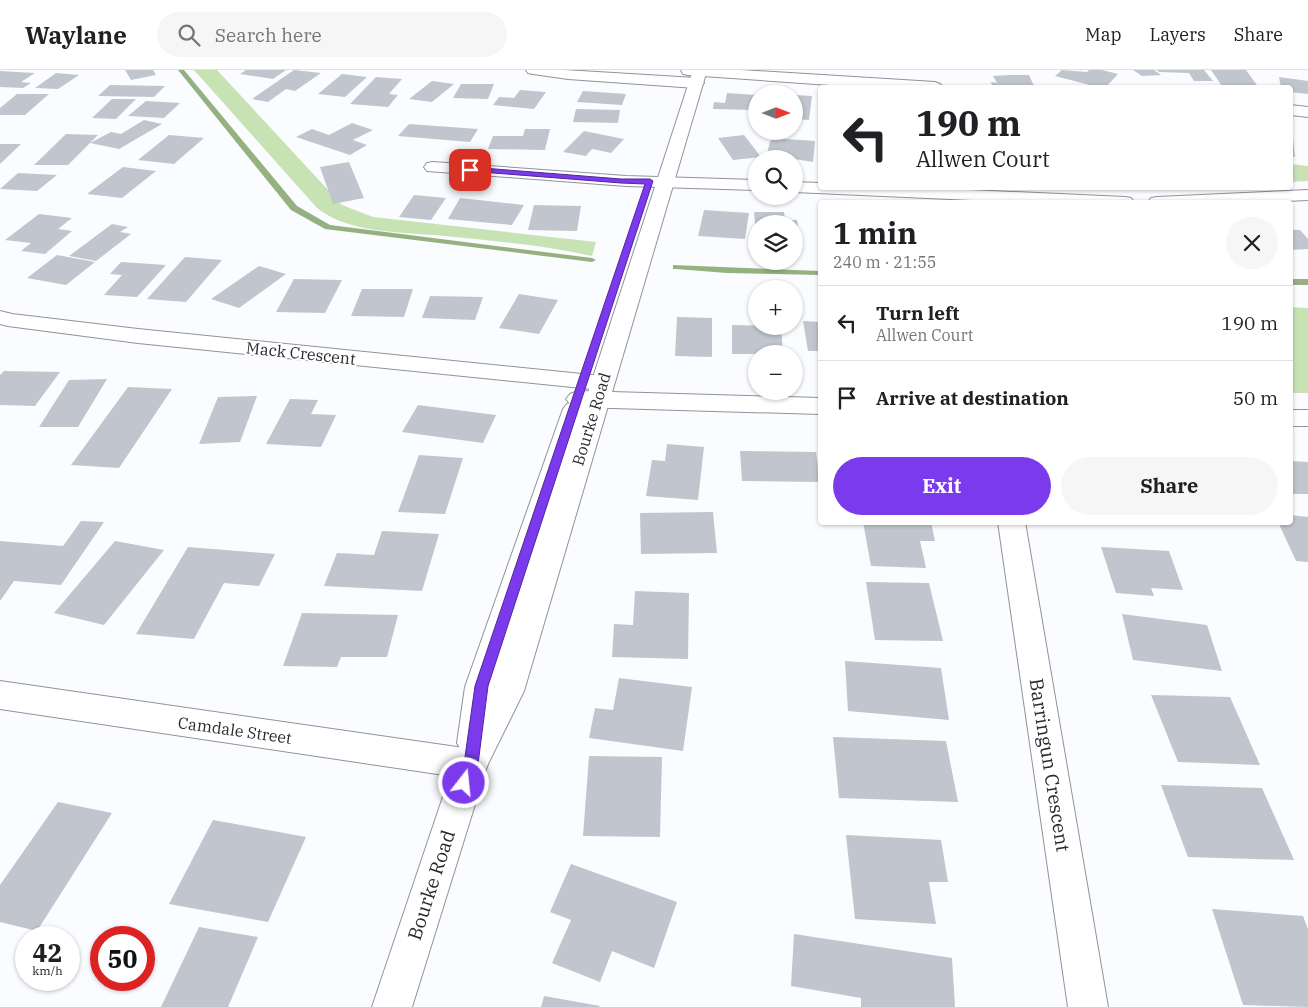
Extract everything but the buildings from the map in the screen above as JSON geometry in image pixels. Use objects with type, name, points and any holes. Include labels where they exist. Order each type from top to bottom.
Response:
[{"type":"street","points":[[533,70],[568,75],[692,74],[898,85]]},
{"type":"street","name":"Bourke Road","points":[[392,1007],[471,764],[508,691],[590,391],[692,74]]},
{"type":"street","points":[[1293,110],[1308,112]]},
{"type":"street","points":[[433,167],[621,181],[748,185]]},
{"type":"street","points":[[803,187],[818,188]]},
{"type":"street","points":[[860,190],[1081,200]]},
{"type":"street","points":[[1200,200],[1308,195]]},
{"type":"street","name":"Mack Crescent","points":[[0,317],[8,320],[590,391],[818,406]]},
{"type":"street","points":[[1293,418],[1308,418]]},
{"type":"street","name":"Barringun Crescent","points":[[1011,525],[1088,1007]]},
{"type":"street","name":"Camdale Street","points":[[0,696],[471,764]]},
{"type":"green space","points":[[194,70],[217,70],[342,205],[373,217],[596,242],[592,256],[518,244],[378,230],[345,223],[330,217],[317,208]]},
{"type":"green space","points":[[1293,164],[1308,166],[1308,181],[1293,182]]},
{"type":"green space","points":[[1293,307],[1308,308],[1308,393],[1293,393]]},
{"type":"waterway","points":[[181,70],[294,208],[328,227],[592,260]]},
{"type":"waterway","points":[[676,267],[727,271],[818,273]]},
{"type":"waterway","points":[[1293,282],[1308,282]]},
{"type":"route","points":[[464,783],[471,764],[482,686],[650,181],[621,181],[470,170]]}]
